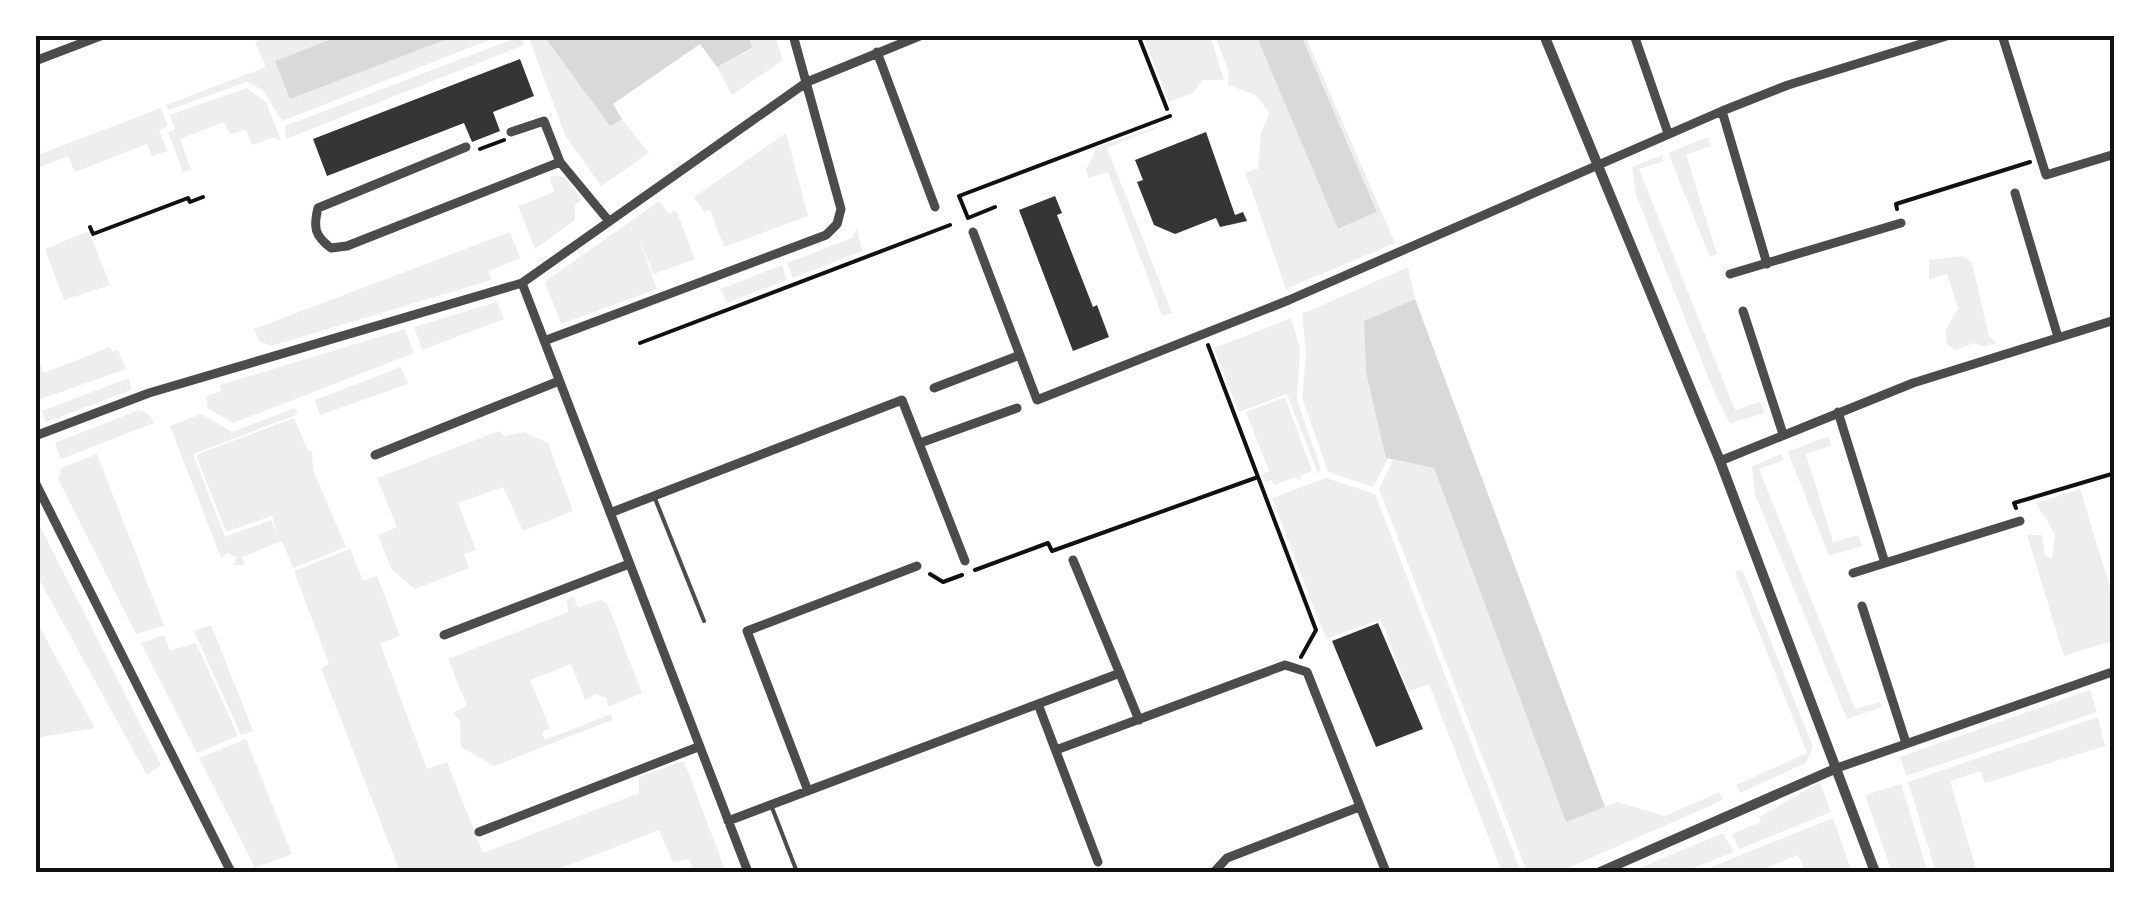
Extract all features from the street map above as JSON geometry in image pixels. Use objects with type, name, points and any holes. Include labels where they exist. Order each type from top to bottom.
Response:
[{"type":"street","points":[[35,61],[104,35]]},
{"type":"street","points":[[544,341],[826,234],[837,224],[841,209],[793,35]]},
{"type":"street","points":[[35,436],[149,393],[522,283],[807,82],[922,35]]},
{"type":"street","points":[[1544,35],[1720,461],[1874,872]]},
{"type":"street","points":[[1634,35],[1668,133]]},
{"type":"street","points":[[2002,35],[2046,175],[2115,154]]},
{"type":"street","points":[[973,232],[1037,400],[1204,335],[1722,111],[1788,85],[1942,36]]},
{"type":"street","points":[[878,52],[935,207]]},
{"type":"street","points":[[1722,111],[1767,264]]},
{"type":"street","points":[[511,132],[544,120],[560,162],[608,220]]},
{"type":"street","points":[[466,147],[318,208],[314,226],[319,239],[331,248],[348,246],[560,162]]},
{"type":"street","points":[[2014,193],[2058,337]]},
{"type":"street","points":[[1730,274],[1901,223]]},
{"type":"street","points":[[522,283],[748,872]]},
{"type":"street","points":[[1743,311],[1784,434]]},
{"type":"street","points":[[1720,461],[1838,412],[2115,320]]},
{"type":"street","points":[[934,388],[1020,355]]},
{"type":"street","points":[[375,454],[560,381]]},
{"type":"street","points":[[610,512],[902,400],[965,562]]},
{"type":"street","points":[[920,443],[1017,408]]},
{"type":"street","points":[[1838,412],[1885,563]]},
{"type":"street","points":[[35,482],[231,872]]},
{"type":"street","points":[[1853,573],[2020,521]]},
{"type":"street","points":[[1073,560],[1139,720]]},
{"type":"street","points":[[444,635],[628,564]]},
{"type":"street","points":[[808,791],[747,631],[917,566]]},
{"type":"street","points":[[1862,606],[1906,743]]},
{"type":"street","points":[[1056,750],[1284,665],[1297,666],[1307,672],[1386,872]]},
{"type":"street","points":[[1600,872],[1837,768],[2115,671]]},
{"type":"street","points":[[728,821],[1120,673]]},
{"type":"street","points":[[1038,704],[1098,862]]},
{"type":"street","points":[[479,832],[698,747]]},
{"type":"street","points":[[1214,872],[1227,858],[1360,807]]},
{"type":"lane","points":[[654,496],[704,622]]},
{"type":"lane","points":[[772,804],[797,872]]},
{"type":"path","points":[[995,208],[968,218],[960,196],[1168,112],[1138,35]]},
{"type":"path","points":[[466,147],[475,151],[509,138],[511,132]]},
{"type":"path","points":[[1901,223],[1896,204],[2041,158]]},
{"type":"path","points":[[90,226],[93,234],[188,198],[190,202],[203,197]]},
{"type":"path","points":[[640,343],[950,225]]},
{"type":"path","points":[[1204,335],[1316,630],[1297,666]]},
{"type":"path","points":[[2020,521],[2014,503],[2115,473]]},
{"type":"path","points":[[917,566],[943,582],[1048,543],[1052,551],[1258,477]]},
{"type":"shaded area","points":[[273,35],[342,35],[275,61],[290,99],[458,35],[502,35],[282,121],[263,90],[247,82],[168,110],[166,105],[266,67],[255,42]]},
{"type":"shaded area","points":[[342,35],[458,35],[290,99],[275,61]]},
{"type":"shaded area","points":[[528,35],[543,35],[610,125],[622,119],[649,153],[601,186],[565,135]]},
{"type":"shaded area","points":[[543,35],[749,35],[752,48],[717,67],[700,44],[613,104],[622,119],[610,126]]},
{"type":"shaded area","points":[[749,35],[775,35],[783,60],[732,95],[717,67],[752,49]]},
{"type":"shaded area","points":[[1143,35],[1210,35],[1224,80],[1202,80],[1193,93],[1169,102]]},
{"type":"shaded area","points":[[1215,35],[1256,35],[1339,229],[1377,212],[1301,35],[1305,35],[1395,243],[1286,289],[1245,172],[1258,169],[1261,133],[1269,113],[1256,95],[1228,85],[1229,73]]},
{"type":"shaded area","points":[[1256,35],[1301,35],[1377,212],[1338,229]]},
{"type":"shaded area","points":[[521,36],[524,45],[286,139],[285,126]]},
{"type":"shaded area","points":[[247,88],[266,102],[281,141],[275,137],[252,145],[246,130],[230,134],[224,122],[180,139],[191,169],[183,172],[168,132],[175,129],[170,115]]},
{"type":"shaded area","points":[[161,108],[168,126],[159,130],[167,151],[152,156],[147,144],[75,172],[68,156],[35,169],[35,156]]},
{"type":"shaded area","points":[[1176,120],[1107,148],[1172,313],[1162,315],[1108,172],[1089,178],[1086,170],[1097,147]]},
{"type":"shaded area","points":[[786,133],[808,216],[724,247],[710,210],[704,212],[694,197]]},
{"type":"shaded area","points":[[1708,137],[1711,146],[1686,155],[1717,254],[1710,257],[1668,153]]},
{"type":"shaded area","points":[[1662,155],[1664,161],[1639,169],[1735,410],[1760,402],[1765,413],[1730,423],[1715,394],[1636,195],[1632,167]]},
{"type":"shaded area","points":[[550,177],[565,178],[582,199],[575,205],[575,220],[535,249],[518,206],[554,192]]},
{"type":"shaded area","points":[[659,201],[669,214],[676,210],[695,259],[654,274],[638,237],[657,289],[561,324],[545,282]]},
{"type":"shaded area","points":[[857,228],[862,251],[793,278],[787,263],[852,238]]},
{"type":"shaded area","points":[[89,231],[110,285],[64,300],[45,249]]},
{"type":"shaded area","points":[[510,232],[520,258],[489,271],[491,280],[271,346],[259,341],[254,329]]},
{"type":"shaded area","points":[[1963,256],[1972,263],[1989,336],[1997,343],[1984,347],[1974,343],[1955,350],[1947,344],[1945,331],[1958,308],[1947,274],[1929,279],[1929,260]]},
{"type":"shaded area","points":[[782,265],[787,280],[727,303],[721,289]]},
{"type":"shaded area","points":[[1408,267],[1415,299],[1364,321],[1366,372],[1388,459],[1373,487],[1328,472],[1302,397],[1306,355],[1302,314]]},
{"type":"shaded area","points":[[1415,299],[1605,807],[1566,822],[1434,468],[1386,458],[1366,372],[1364,321]]},
{"type":"shaded area","points":[[497,302],[504,319],[422,350],[414,327]]},
{"type":"shaded area","points":[[1291,318],[1300,348],[1297,400],[1321,469],[1318,474],[1287,394],[1239,412],[1214,348]]},
{"type":"shaded area","points":[[405,329],[414,353],[233,423],[208,409],[206,396],[221,391],[220,385]]},
{"type":"shaded area","points":[[110,347],[112,352],[118,350],[126,369],[35,401],[35,363],[39,361],[44,373]]},
{"type":"shaded area","points":[[401,367],[408,384],[320,415],[315,400]]},
{"type":"shaded area","points":[[129,378],[131,390],[46,422],[42,411]]},
{"type":"shaded area","points":[[1285,397],[1312,471],[1300,476],[1301,481],[1295,477],[1274,485],[1272,480],[1266,482],[1262,474],[1269,471],[1246,412]]},
{"type":"shaded area","points":[[295,408],[298,414],[193,454],[225,537],[271,520],[279,539],[272,516],[226,532],[196,455],[294,418],[308,451],[312,451],[313,470],[346,547],[293,568],[282,541],[242,557],[245,565],[234,565],[237,557],[227,553],[221,558],[170,426],[201,414],[232,432]]},
{"type":"shaded area","points":[[139,410],[149,414],[154,423],[61,459],[55,443]]},
{"type":"shaded area","points":[[499,431],[504,436],[524,432],[548,443],[573,511],[523,531],[503,487],[458,503],[476,550],[464,554],[469,568],[415,589],[392,570],[378,535],[397,527],[377,478]]},
{"type":"shaded area","points":[[1828,436],[1831,446],[1806,454],[1833,542],[1859,535],[1862,546],[1829,556],[1788,452]]},
{"type":"shaded area","points":[[97,454],[164,626],[136,634],[58,479],[61,468]]},
{"type":"shaded area","points":[[1781,454],[1784,460],[1759,469],[1855,709],[1880,702],[1882,707],[1847,719],[1755,494],[1752,466]]},
{"type":"shaded area","points":[[1393,460],[1434,468],[1566,822],[1617,802],[1665,816],[1719,792],[1723,800],[1559,872],[1527,872],[1379,489]]},
{"type":"shaded area","points":[[1326,478],[1375,494],[1521,872],[1502,872],[1429,684],[1408,692],[1381,619],[1326,639],[1272,498]]},
{"type":"shaded area","points":[[2080,489],[2115,603],[2115,640],[2064,656],[2027,535],[2042,535],[2045,556],[2052,558],[2055,534],[2036,503]]},
{"type":"shaded area","points":[[35,516],[161,765],[147,775],[35,572]]},
{"type":"shaded area","points":[[350,549],[363,581],[377,576],[400,636],[380,643],[427,769],[447,762],[483,853],[639,793],[639,777],[684,761],[726,872],[694,872],[689,859],[673,862],[659,830],[551,872],[510,872],[508,868],[498,872],[400,872],[321,668],[329,664],[294,571]]},
{"type":"shaded area","points":[[1742,569],[1813,747],[1806,763],[1740,793],[1736,785],[1807,753],[1735,572]]},
{"type":"shaded area","points":[[573,596],[578,607],[601,600],[607,603],[642,693],[608,707],[607,698],[595,694],[585,700],[571,664],[530,680],[550,728],[542,732],[545,740],[611,714],[612,720],[494,766],[461,747],[460,721],[453,713],[467,706],[448,659],[568,612],[567,600]]},
{"type":"shaded area","points":[[35,619],[95,728],[35,738]]},
{"type":"shaded area","points":[[211,625],[253,731],[241,735],[194,631]]},
{"type":"shaded area","points":[[164,635],[170,651],[196,643],[238,736],[197,753],[141,643]]},
{"type":"shaded area","points":[[2090,690],[2097,712],[1906,776],[1900,757]]},
{"type":"shaded area","points":[[2098,717],[2105,746],[1985,783],[1981,771],[1950,781],[1977,872],[1936,872],[1908,782]]},
{"type":"shaded area","points":[[246,739],[292,854],[255,868],[199,758]]},
{"type":"shaded area","points":[[1820,782],[1831,812],[1739,849],[1732,834],[1761,822],[1759,817]]},
{"type":"shaded area","points":[[1901,784],[1928,872],[1892,872],[1865,795]]},
{"type":"shaded area","points":[[1833,818],[1852,872],[1805,872],[1798,855],[1756,872],[1699,872]]},
{"type":"shaded area","points":[[1723,833],[1734,852],[1683,872],[1630,872]]},
{"type":"building","points":[[520,59],[534,96],[493,112],[500,131],[472,142],[464,123],[327,176],[313,139]]},
{"type":"building","points":[[1206,132],[1235,215],[1243,212],[1247,221],[1220,227],[1216,218],[1175,234],[1154,225],[1137,182],[1143,180],[1135,160]]},
{"type":"building","points":[[1055,196],[1062,213],[1057,215],[1109,337],[1073,351],[1019,210]]},
{"type":"building","points":[[1378,623],[1423,729],[1376,747],[1332,641]]}]
